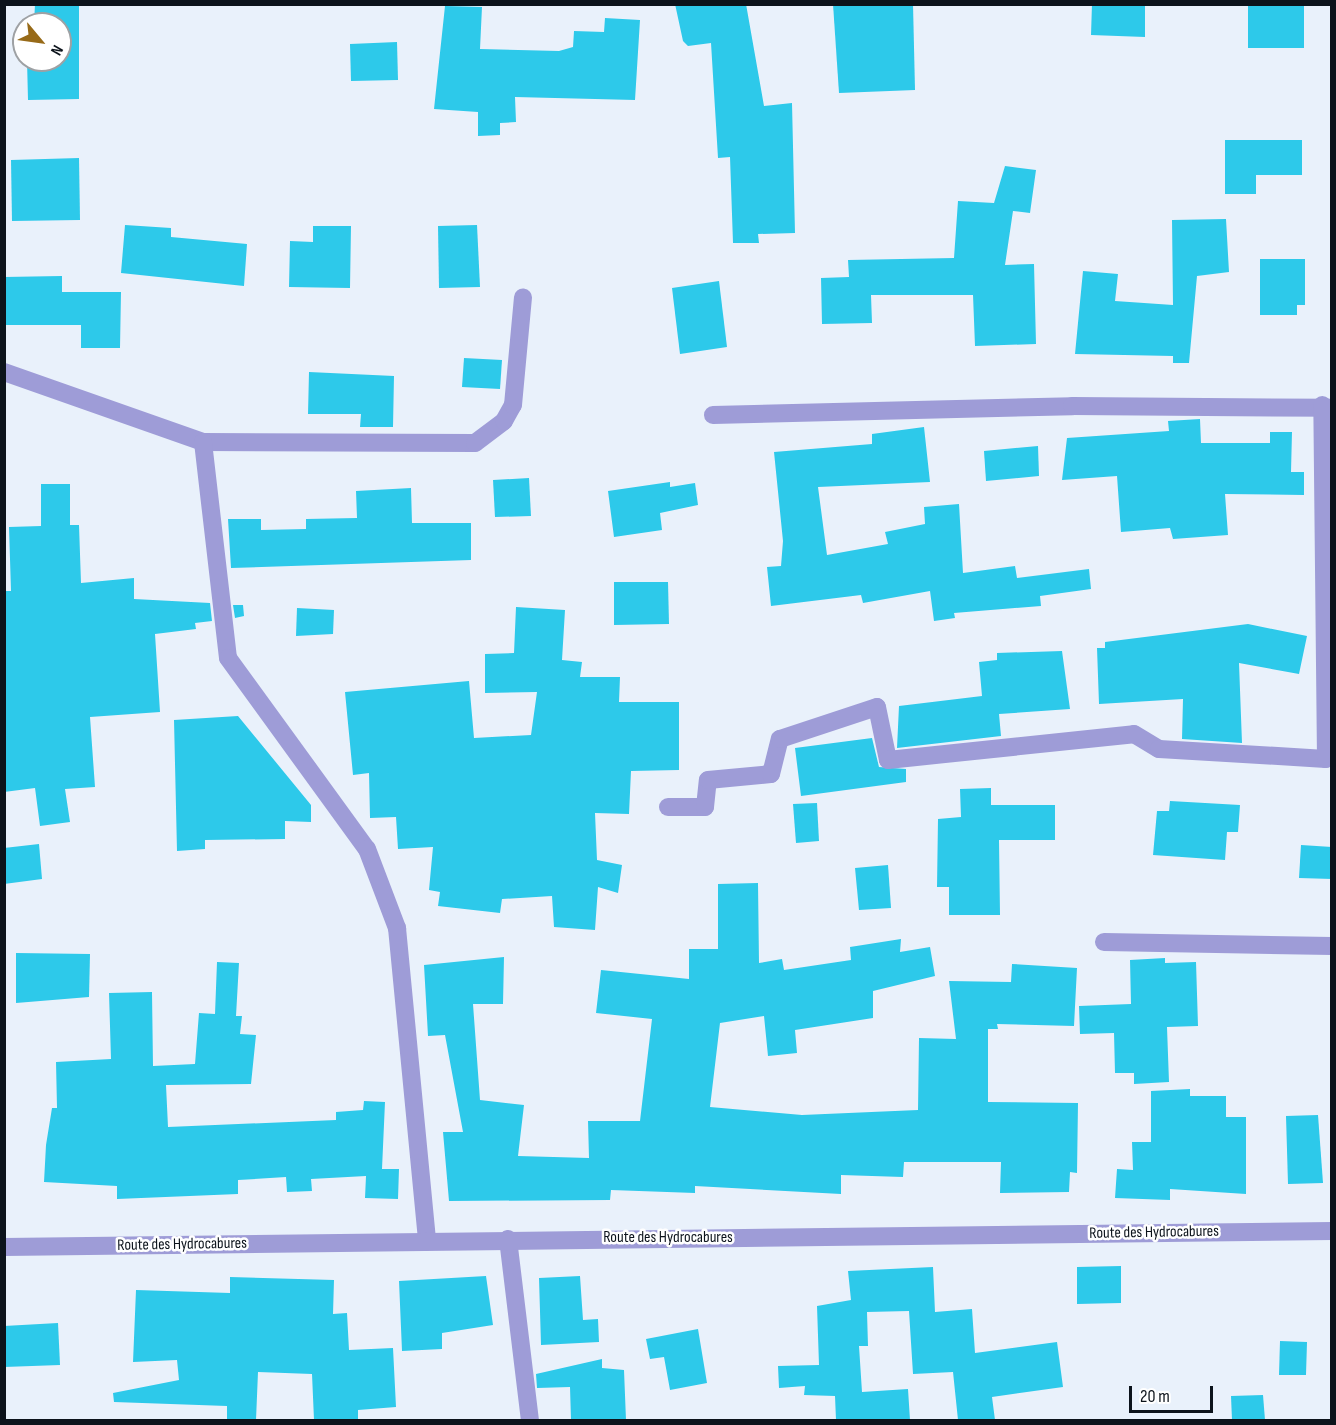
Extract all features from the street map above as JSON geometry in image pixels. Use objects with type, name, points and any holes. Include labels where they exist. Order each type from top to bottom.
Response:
[{"type":"street","points":[[4,372],[203,442],[475,443],[504,421],[513,405],[523,297]]},
{"type":"street","points":[[668,807],[705,807],[708,780],[771,774],[780,739],[877,707],[888,760],[1134,734],[1159,749],[1326,759],[1327,406],[713,415]]},
{"type":"street","points":[[203,442],[228,658],[367,849],[398,928],[427,1242]]},
{"type":"street","points":[[1104,942],[1332,946]]},
{"type":"street","name":"Route des Hydrocabures","points":[[4,1247],[508,1239],[1332,1231]]},
{"type":"street","points":[[508,1239],[530,1420]]},
{"type":"building","points":[[35,4],[79,4],[79,99],[28,100],[27,72],[72,72],[72,12],[35,12]]},
{"type":"building","points":[[675,4],[746,4],[764,106],[792,103],[795,233],[758,234],[759,243],[733,243],[730,157],[718,158],[711,43],[688,46],[683,41]]},
{"type":"building","points":[[833,4],[913,4],[915,90],[839,93]]},
{"type":"building","points":[[1092,4],[1145,4],[1145,37],[1091,35]]},
{"type":"building","points":[[1248,4],[1304,4],[1304,48],[1248,48]]},
{"type":"building","points":[[445,6],[482,7],[480,49],[559,51],[573,47],[574,31],[604,32],[605,18],[640,20],[635,100],[515,97],[516,122],[500,123],[500,135],[478,136],[478,112],[434,109]]},
{"type":"building","points":[[397,42],[398,80],[351,81],[350,44]]},
{"type":"building","points":[[1225,140],[1302,140],[1302,175],[1256,175],[1256,194],[1225,194]]},
{"type":"building","points":[[79,158],[80,220],[12,221],[11,160]]},
{"type":"building","points":[[1005,166],[1036,170],[1030,213],[1013,211],[1005,265],[1034,264],[1036,344],[975,346],[973,295],[871,295],[872,323],[822,324],[821,278],[849,277],[848,260],[954,258],[958,201],[994,203]]},
{"type":"building","points":[[1226,219],[1229,272],[1197,276],[1189,363],[1173,363],[1173,356],[1075,354],[1083,271],[1118,274],[1115,301],[1173,305],[1172,220]]},
{"type":"building","points":[[125,225],[171,228],[171,237],[247,244],[244,286],[121,273]]},
{"type":"building","points":[[477,225],[480,287],[439,288],[438,226]]},
{"type":"building","points":[[313,226],[351,226],[350,288],[289,287],[290,241],[313,242]]},
{"type":"building","points":[[1260,259],[1305,259],[1305,305],[1297,305],[1297,315],[1260,315]]},
{"type":"building","points":[[62,276],[62,292],[121,292],[120,348],[81,348],[81,325],[4,325],[4,277]]},
{"type":"building","points":[[719,281],[727,347],[680,354],[672,288]]},
{"type":"building","points":[[464,358],[502,360],[500,389],[462,387]]},
{"type":"building","points":[[309,372],[394,376],[393,427],[360,427],[361,414],[308,414]]},
{"type":"building","points":[[1200,419],[1201,443],[1270,443],[1270,432],[1292,432],[1291,472],[1304,472],[1304,495],[1225,494],[1228,535],[1173,539],[1170,528],[1121,532],[1117,476],[1062,480],[1067,438],[1169,431],[1168,421]]},
{"type":"building","points":[[924,427],[930,482],[818,487],[827,555],[888,544],[885,532],[925,524],[924,507],[959,504],[963,573],[1015,566],[1017,578],[1089,569],[1091,589],[1040,596],[1041,606],[954,613],[955,618],[934,621],[930,591],[863,603],[861,595],[771,606],[767,567],[781,566],[783,541],[774,452],[872,444],[872,434]]},
{"type":"building","points":[[1038,446],[1039,476],[986,481],[984,451]]},
{"type":"building","points":[[529,478],[531,516],[495,517],[493,480]]},
{"type":"building","points":[[670,482],[670,487],[695,483],[698,505],[660,513],[662,530],[614,537],[608,491]]},
{"type":"building","points":[[41,484],[70,484],[70,525],[79,525],[81,583],[134,578],[134,599],[210,603],[212,621],[195,623],[196,629],[155,634],[160,712],[90,717],[95,787],[65,789],[70,822],[40,826],[35,788],[4,792],[4,591],[11,591],[9,527],[41,526]]},
{"type":"building","points":[[411,488],[412,523],[471,523],[471,560],[231,568],[228,519],[261,519],[261,530],[306,529],[306,519],[357,518],[356,491]]},
{"type":"building","points":[[614,582],[668,582],[669,624],[614,625]]},
{"type":"building","points":[[233,605],[243,605],[244,616],[235,618]]},
{"type":"building","points":[[516,607],[565,610],[562,660],[582,662],[580,677],[620,677],[619,702],[679,702],[679,770],[631,771],[629,814],[595,813],[597,860],[622,865],[618,893],[598,887],[595,930],[554,927],[552,896],[502,899],[500,913],[438,906],[440,892],[429,890],[433,847],[398,849],[396,817],[370,818],[369,773],[353,775],[345,692],[469,681],[474,738],[531,735],[537,692],[485,693],[485,654],[514,653]]},
{"type":"building","points":[[297,608],[334,610],[333,634],[296,636]]},
{"type":"building","points":[[1248,624],[1307,636],[1299,674],[1239,663],[1242,743],[1182,739],[1183,699],[1099,704],[1097,648],[1105,648],[1105,642]]},
{"type":"building","points":[[1062,651],[1070,709],[999,714],[1001,736],[897,748],[899,706],[982,696],[979,662],[997,660],[997,653]]},
{"type":"building","points":[[238,716],[311,805],[311,822],[285,821],[285,839],[205,840],[205,849],[177,851],[174,720]]},
{"type":"building","points":[[872,738],[879,767],[906,769],[906,782],[801,796],[795,748]]},
{"type":"building","points":[[991,788],[991,805],[1055,805],[1055,840],[999,840],[1000,915],[949,915],[949,887],[937,887],[938,819],[961,817],[960,789]]},
{"type":"building","points":[[1170,801],[1240,805],[1238,832],[1227,832],[1225,860],[1153,855],[1157,811],[1169,811]]},
{"type":"building","points":[[817,803],[819,841],[796,843],[793,804]]},
{"type":"building","points":[[39,844],[42,879],[4,884],[4,848]]},
{"type":"building","points":[[1301,845],[1332,847],[1332,879],[1299,878]]},
{"type":"building","points":[[888,865],[891,908],[859,910],[855,868]]},
{"type":"building","points":[[758,883],[759,963],[782,959],[784,970],[851,960],[850,947],[901,939],[900,952],[930,947],[935,976],[873,991],[873,1018],[795,1030],[797,1053],[768,1056],[764,1016],[720,1023],[710,1107],[802,1115],[918,1110],[919,1038],[956,1039],[949,981],[1011,982],[1012,964],[1077,968],[1074,1026],[997,1024],[998,1029],[988,1029],[988,1102],[1078,1103],[1077,1173],[1070,1172],[1069,1192],[1000,1193],[1001,1162],[904,1162],[903,1177],[841,1175],[841,1194],[695,1186],[695,1193],[611,1190],[610,1200],[449,1201],[443,1132],[463,1132],[445,1035],[428,1036],[424,965],[504,957],[503,1004],[473,1004],[480,1100],[524,1105],[518,1156],[589,1158],[588,1121],[640,1121],[652,1019],[596,1013],[601,970],[689,979],[689,949],[718,949],[718,884]]},
{"type":"building","points":[[16,953],[90,954],[89,997],[16,1003]]},
{"type":"building","points":[[1165,958],[1165,963],[1196,962],[1198,1026],[1167,1027],[1169,1082],[1134,1084],[1134,1073],[1115,1073],[1114,1033],[1080,1034],[1079,1006],[1131,1004],[1130,960]]},
{"type":"building","points":[[217,962],[239,963],[236,1016],[242,1016],[240,1034],[256,1035],[251,1084],[166,1085],[168,1127],[336,1120],[336,1112],[363,1110],[364,1101],[385,1102],[382,1169],[399,1169],[398,1199],[365,1198],[366,1176],[311,1179],[312,1191],[287,1192],[286,1177],[238,1180],[238,1194],[117,1199],[117,1186],[44,1182],[46,1145],[52,1108],[57,1108],[56,1062],[111,1059],[109,993],[152,992],[153,1066],[195,1064],[199,1013],[215,1014]]},
{"type":"building","points":[[1190,1089],[1190,1096],[1226,1096],[1226,1117],[1246,1117],[1246,1194],[1170,1189],[1170,1200],[1115,1198],[1117,1169],[1133,1170],[1132,1142],[1151,1142],[1151,1091]]},
{"type":"building","points":[[1318,1115],[1323,1183],[1288,1184],[1286,1116]]},
{"type":"building","points":[[1121,1266],[1121,1303],[1077,1304],[1077,1267]]},
{"type":"building","points":[[933,1267],[935,1312],[972,1309],[975,1353],[1057,1342],[1063,1387],[992,1397],[995,1420],[958,1420],[953,1372],[913,1374],[909,1311],[867,1312],[868,1346],[859,1346],[862,1392],[908,1389],[910,1420],[836,1420],[835,1396],[804,1395],[805,1386],[779,1388],[778,1366],[819,1365],[817,1306],[851,1300],[848,1271]]},
{"type":"building","points":[[486,1276],[493,1325],[442,1333],[442,1349],[402,1351],[399,1281]]},
{"type":"building","points":[[580,1276],[583,1320],[598,1319],[599,1342],[541,1345],[539,1278]]},
{"type":"building","points":[[230,1277],[334,1280],[333,1314],[347,1313],[349,1350],[393,1348],[396,1407],[358,1410],[358,1420],[314,1420],[312,1374],[258,1372],[256,1420],[227,1420],[227,1406],[114,1402],[113,1393],[179,1380],[177,1360],[133,1362],[136,1290],[230,1293]]},
{"type":"building","points":[[58,1323],[60,1365],[4,1367],[4,1326]]},
{"type":"building","points":[[698,1329],[707,1383],[670,1390],[664,1357],[650,1359],[646,1339]]},
{"type":"building","points":[[1280,1341],[1307,1342],[1306,1375],[1279,1375]]},
{"type":"building","points":[[602,1359],[602,1368],[624,1370],[626,1420],[571,1420],[570,1387],[537,1388],[536,1374]]},
{"type":"building","points":[[1263,1395],[1265,1420],[1232,1420],[1231,1396]]}]
